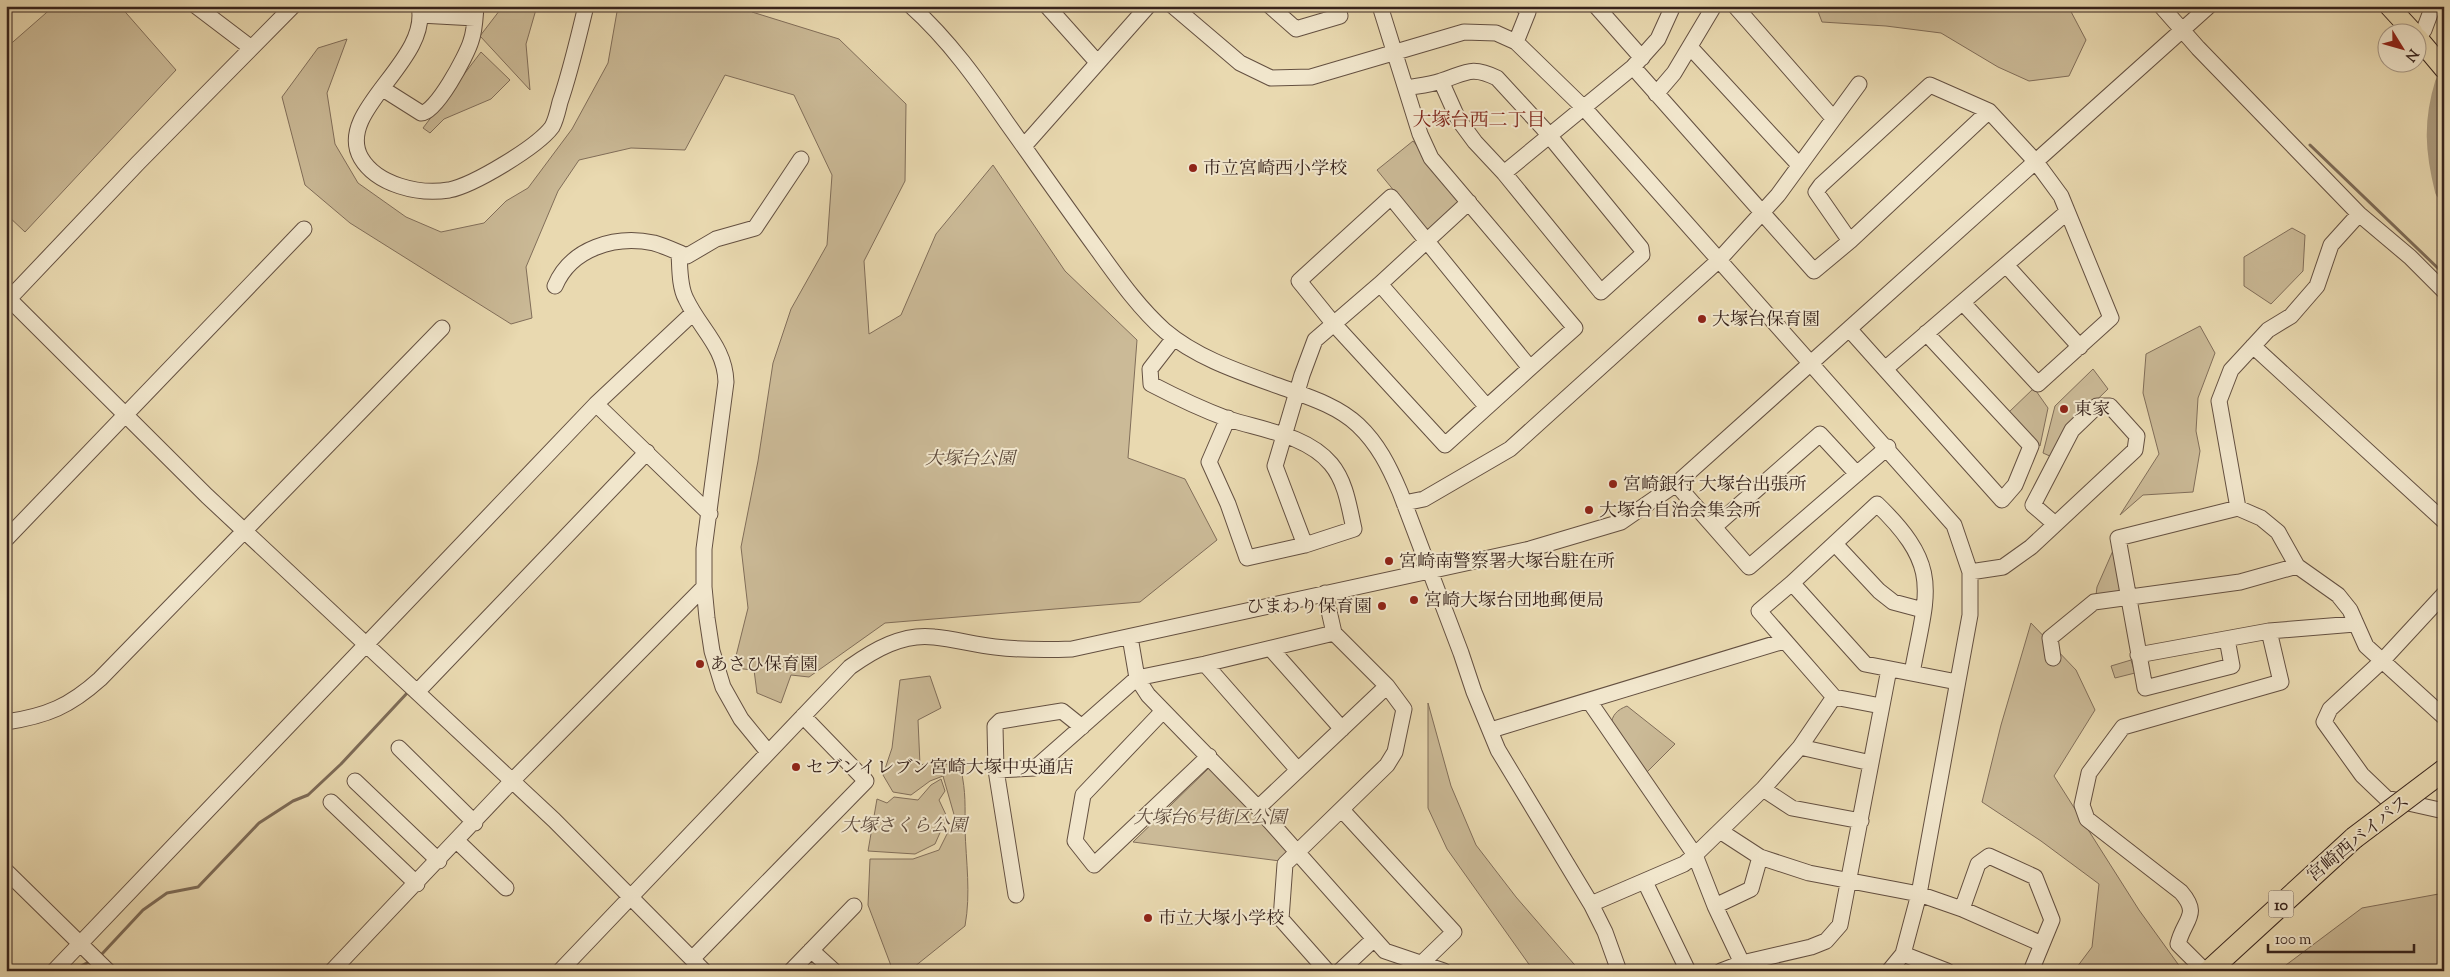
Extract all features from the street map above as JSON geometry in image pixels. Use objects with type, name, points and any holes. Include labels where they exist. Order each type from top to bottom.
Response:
[{"type":"highway","points":[[2396,804],[2444,762]]},
{"type":"highway","name":"宮崎西バイパス","points":[[2209,971],[2355,839],[2396,804],[2444,770]]},
{"type":"highway","name":"宮崎西バイパス","points":[[2224,971],[2355,839],[2444,776]]},
{"type":"main road","points":[[2390,6],[2404,22]]},
{"type":"main road","points":[[2428,50],[2439,63]]},
{"type":"street","points":[[196,6],[250,47]]},
{"type":"street","points":[[293,6],[250,47],[7,299],[124,415],[246,530],[327,610],[366,642],[554,820],[704,971]]},
{"type":"street","points":[[383,89],[421,114],[426,113],[460,65],[471,42],[475,12],[419,11],[410,48],[383,89],[367,109],[356,130],[358,152],[379,178],[423,190],[456,188],[498,167],[540,141],[553,125],[586,6]]},
{"type":"street","points":[[911,6],[957,54],[1134,300],[1174,338],[1213,361],[1297,392],[1339,411],[1356,424],[1374,443],[1390,467],[1474,692],[1498,750],[1591,904],[1605,932],[1619,971]]},
{"type":"street","points":[[1047,6],[1097,62]]},
{"type":"street","points":[[1024,146],[1148,6]]},
{"type":"street","points":[[1172,6],[1240,63],[1271,78],[1312,77],[1464,32],[1496,33],[1516,42],[1584,109],[1718,261],[1888,447],[1954,525],[1970,572],[1970,615],[1919,894],[1903,954],[1889,971]]},
{"type":"street","points":[[1270,6],[1296,29],[1340,16],[1337,6]]},
{"type":"street","points":[[1380,6],[1420,134],[1431,158],[1575,328],[1445,444],[1333,323],[1299,281],[1391,197],[1530,368]]},
{"type":"street","points":[[1516,42],[1528,12],[1523,6]]},
{"type":"street","points":[[1596,6],[1638,62],[1656,94],[1814,271],[1850,241],[1989,112]]},
{"type":"street","points":[[1504,173],[1549,135],[1584,109],[1638,62],[1658,39],[1673,6]]},
{"type":"street","points":[[1656,94],[1674,74],[1714,6]]},
{"type":"street","points":[[1735,6],[1833,118]]},
{"type":"street","points":[[2162,6],[2359,214],[2410,257],[2444,291]]},
{"type":"street","points":[[560,971],[855,663],[885,646],[907,638],[932,636],[993,647],[1034,651],[1072,649],[1530,549],[1621,522],[1676,484],[1810,362],[1850,330],[2209,6]]},
{"type":"street","points":[[2427,22],[2433,6]]},
{"type":"street","points":[[1690,47],[1799,165]]},
{"type":"street","points":[[1406,88],[1441,81],[1470,70],[1497,78],[1549,135],[1641,248],[1642,255],[1601,292],[1458,120],[1441,81]]},
{"type":"street","points":[[1404,503],[1424,498],[1510,449],[1718,261],[1762,212],[1860,84]]},
{"type":"street","points":[[1850,241],[1816,192],[1821,186],[1930,85],[1989,112],[2036,162],[2061,196],[2066,213],[2083,246],[2112,318],[2038,384],[1963,303]]},
{"type":"street","points":[[555,286],[569,263],[582,253],[601,245],[622,242],[654,243],[687,256],[716,239],[755,228],[800,160]]},
{"type":"street","points":[[1306,545],[1275,466],[1315,340],[1380,284],[1469,202]]},
{"type":"street","points":[[1885,369],[2066,213]]},
{"type":"street","points":[[2238,508],[2220,402],[2230,370],[2268,330],[2291,316],[2317,286],[2332,245],[2359,214]]},
{"type":"street","points":[[6,539],[304,229]]},
{"type":"street","points":[[680,253],[684,297],[693,313],[713,339],[725,369],[723,401],[711,480],[710,514],[704,549],[704,587],[712,651],[723,687],[741,720],[768,752]]},
{"type":"street","points":[[2006,265],[2080,347]]},
{"type":"street","points":[[1380,284],[1487,407]]},
{"type":"street","points":[[54,971],[366,642],[596,404],[693,313]]},
{"type":"street","points":[[6,722],[50,712],[79,698],[246,530],[442,328]]},
{"type":"street","points":[[1850,330],[2002,500],[2015,485],[2031,446],[1926,333]]},
{"type":"street","points":[[1174,338],[1150,369],[1151,384],[1192,404],[1228,418],[1284,435],[1320,452],[1332,465],[1342,481],[1354,529],[1306,545],[1247,558],[1228,504],[1209,462],[1228,418]]},
{"type":"street","points":[[2252,346],[2444,521]]},
{"type":"street","points":[[596,404],[710,514]]},
{"type":"street","points":[[1970,572],[2003,567],[2055,524],[2134,450],[2137,436],[2110,406],[2097,406],[2072,430],[2033,505],[2055,524]]},
{"type":"street","points":[[1714,527],[1820,434],[1857,474]]},
{"type":"street","points":[[1676,484],[1749,567],[1888,447]]},
{"type":"street","points":[[418,691],[647,452]]},
{"type":"street","points":[[1881,706],[1834,697],[1759,612],[1836,544],[1877,504],[1898,524],[1917,551],[1925,571],[1927,586],[1912,673]]},
{"type":"street","points":[[2227,639],[2232,666],[2145,688],[2118,538],[2238,508],[2261,518],[2278,532],[2297,566],[2338,595],[2350,610],[2366,646],[2444,717]]},
{"type":"street","points":[[1836,544],[1879,591],[1893,602],[1923,610]]},
{"type":"street","points":[[2053,658],[2050,638],[2094,602],[2240,582],[2297,566]]},
{"type":"street","points":[[1792,583],[1865,664],[1958,682]]},
{"type":"street","points":[[332,971],[458,841],[512,781],[704,587]]},
{"type":"street","points":[[1325,593],[1334,633],[1387,686],[1404,709],[1395,752],[1387,765],[1285,864],[1281,919],[1327,971]]},
{"type":"street","points":[[2444,594],[2382,660],[2330,709],[2324,722],[2362,776],[2386,798],[2444,811]]},
{"type":"street","points":[[2138,655],[2269,631],[2355,624]]},
{"type":"street","points":[[2205,971],[2178,944],[2192,909],[2190,902],[2180,892],[2087,820],[2082,805],[2089,773],[2123,727],[2281,682],[2269,631]]},
{"type":"street","points":[[996,770],[1035,768],[1137,678],[1271,649],[1334,633]]},
{"type":"street","points":[[1130,637],[1137,678],[1148,695],[1209,756],[1298,851],[1385,951],[1423,962],[1444,971]]},
{"type":"street","points":[[1491,730],[1784,641]]},
{"type":"street","points":[[1271,649],[1342,729]]},
{"type":"street","points":[[1205,664],[1298,770]]},
{"type":"street","points":[[1589,701],[1695,855],[1715,906],[1730,968],[1812,947],[1826,941],[1840,925],[1888,669]]},
{"type":"street","points":[[1258,808],[1387,686]]},
{"type":"street","points":[[1591,904],[1684,864],[1695,855],[1763,789],[1800,747],[1834,697]]},
{"type":"street","points":[[1016,895],[996,770],[994,730],[1000,721],[1062,711],[1082,727]]},
{"type":"street","points":[[1163,711],[1083,796],[1075,841],[1094,865],[1209,756]]},
{"type":"street","points":[[692,959],[866,782],[803,716]]},
{"type":"street","points":[[1800,747],[1871,762]]},
{"type":"street","points":[[399,748],[475,823]]},
{"type":"street","points":[[355,781],[439,861]]},
{"type":"street","points":[[1763,789],[1792,808],[1861,821]]},
{"type":"street","points":[[331,802],[417,884]]},
{"type":"street","points":[[1342,810],[1454,932],[1423,962]]},
{"type":"street","points":[[1720,831],[1760,857],[1809,874],[1919,894],[1962,909],[2042,944]]},
{"type":"street","points":[[458,841],[506,888]]},
{"type":"street","points":[[1962,909],[1978,864],[1990,856],[2035,877],[2052,920],[2031,971]]},
{"type":"street","points":[[1715,906],[1751,889],[1760,857]]},
{"type":"street","points":[[6,871],[108,971]]},
{"type":"street","points":[[1645,882],[1688,971]]},
{"type":"street","points":[[791,971],[854,906]]},
{"type":"street","points":[[1340,971],[1374,939]]},
{"type":"street","points":[[811,950],[834,971]]},
{"type":"street","points":[[1903,954],[1947,971]]},
{"type":"green space","points":[[54,6],[120,6],[176,70],[25,232],[6,214],[6,48]]},
{"type":"green space","points":[[503,6],[537,6],[526,44],[530,90],[480,36]]},
{"type":"green space","name":"大塚台公園","points":[[618,6],[746,6],[752,12],[839,39],[906,104],[905,181],[864,261],[869,334],[901,315],[936,234],[993,165],[1065,271],[1137,340],[1128,458],[1185,479],[1217,540],[1140,602],[885,623],[809,677],[791,675],[781,703],[757,693],[754,670],[733,668],[748,608],[741,547],[758,461],[773,363],[791,309],[827,245],[832,175],[794,95],[725,75],[685,150],[631,148],[579,160],[558,191],[526,267],[532,318],[511,324],[350,223],[305,185],[282,97],[318,48],[347,39],[327,93],[335,144],[358,183],[406,217],[441,232],[484,223],[506,201],[528,188],[572,129],[608,63]]},
{"type":"green space","points":[[1816,6],[2068,6],[2086,40],[2069,76],[2029,81],[1998,67],[1941,33],[1886,26],[1822,22]]},
{"type":"green space","points":[[481,52],[510,80],[491,99],[444,119],[430,133],[423,128]]},
{"type":"green space","points":[[1413,141],[1462,201],[1427,231],[1377,170]]},
{"type":"green space","points":[[2292,228],[2305,235],[2303,271],[2271,304],[2244,286],[2244,257]]},
{"type":"green space","points":[[2200,326],[2215,353],[2198,398],[2196,431],[2200,451],[2193,492],[2143,495],[2120,515],[2159,454],[2143,393],[2146,354]]},
{"type":"green space","points":[[2093,369],[2108,389],[2069,427],[2052,457],[2043,453],[2055,406]]},
{"type":"green space","points":[[2034,388],[2048,408],[2040,446],[2009,412]]},
{"type":"green space","points":[[2115,546],[2123,593],[2096,595],[2097,587]]},
{"type":"green space","points":[[2031,623],[2076,670],[2095,710],[2054,776],[2139,910],[2183,971],[2074,971],[2092,947],[2099,884],[2041,841],[1982,802],[2001,725]]},
{"type":"green space","points":[[2131,660],[2135,673],[2115,678],[2111,666]]},
{"type":"green space","points":[[930,676],[941,708],[918,720],[920,765],[939,761],[961,770],[965,800],[967,914],[965,926],[909,971],[893,971],[868,905],[870,859],[913,859],[939,850],[955,818],[943,776],[930,781],[911,795],[893,792],[883,775],[892,748],[900,680]]},
{"type":"green space","points":[[1428,703],[1451,786],[1476,845],[1516,897],[1580,971],[1533,970],[1447,849],[1428,808]]},
{"type":"green space","points":[[1627,706],[1675,744],[1647,772],[1611,725],[1616,713]]},
{"type":"green space","name":"大塚台6号街区公園","points":[[1209,768],[1291,852],[1280,861],[1133,842]]},
{"type":"green space","name":"大塚さくら公園","points":[[941,779],[945,791],[939,800],[947,817],[935,844],[915,854],[868,851],[877,799],[887,803],[894,797],[918,800],[931,785]]},
{"type":"green space","points":[[2444,893],[2444,971],[2278,971],[2362,908]]},
{"type":"waterway","points":[[2444,83],[2436,124],[2436,150],[2444,191]]},
{"type":"waterway","points":[[2310,145],[2444,274]]},
{"type":"waterway","points":[[101,955],[143,910],[167,893],[198,887],[259,823],[293,801],[308,795],[341,764],[409,691]]},
{"type":"waterway","points":[[71,971],[91,961]]},
{"type":"place","name":"市立宮崎西小学校","points":[[1193,168]]},
{"type":"place","name":"大塚台保育園","points":[[1702,319]]},
{"type":"place","name":"東家","points":[[2064,409]]},
{"type":"place","name":"宮崎銀行 大塚台出張所","points":[[1613,484]]},
{"type":"place","name":"大塚台自治会集会所","points":[[1589,510]]},
{"type":"place","name":"宮崎南警察署大塚台駐在所","points":[[1389,561]]},
{"type":"place","name":"宮崎大塚台団地郵便局","points":[[1414,600]]},
{"type":"place","name":"ひまわり保育園","points":[[1382,606]]},
{"type":"place","name":"あさひ保育園","points":[[700,664]]},
{"type":"place","name":"セブンイレブン宮崎大塚中央通店","points":[[796,767]]},
{"type":"place","name":"市立大塚小学校","points":[[1148,918]]},
{"type":"district","name":"大塚台西二丁目","points":[[1479,119]]}]
